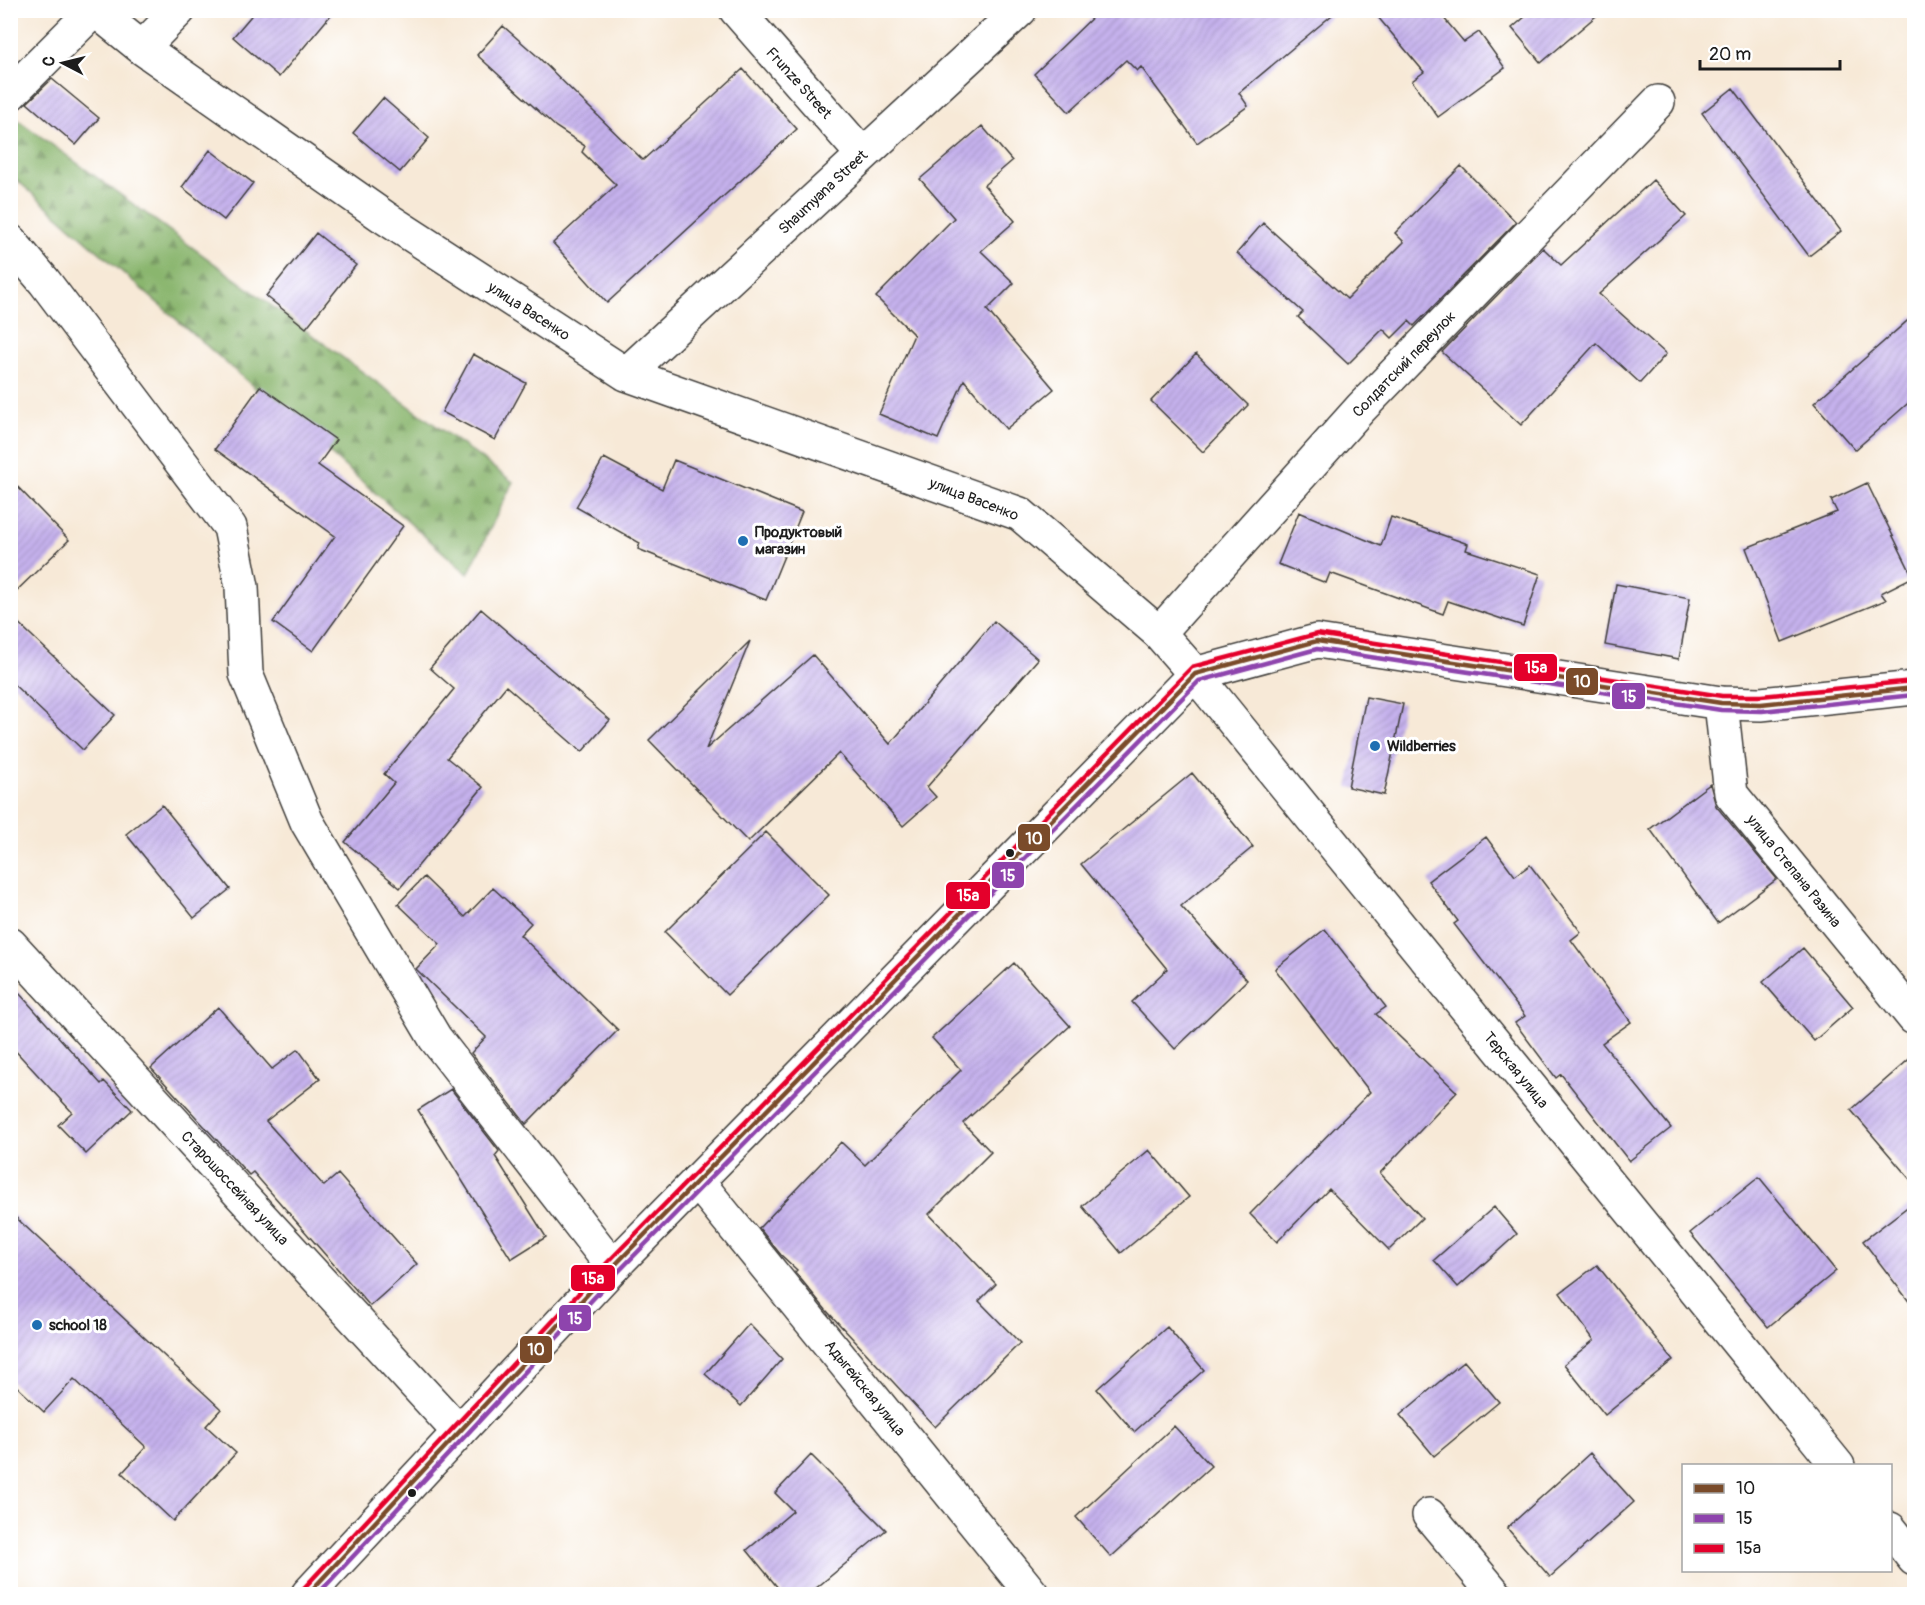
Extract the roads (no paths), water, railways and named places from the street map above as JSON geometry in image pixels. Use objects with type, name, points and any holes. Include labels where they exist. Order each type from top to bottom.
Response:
[{"type":"street","name":"улица Васенко","points":[[94,10],[142,48],[384,217],[626,374],[1020,514],[1159,633],[1195,674]]},
{"type":"street","points":[[10,94],[94,10]]},
{"type":"street","points":[[142,48],[179,10]]},
{"type":"street","name":"Frunze Street","points":[[736,10],[863,155]]},
{"type":"street","name":"Shaumyana Street","points":[[626,374],[1020,10]]},
{"type":"street","name":"Солдатский переулок","points":[[1159,633],[1361,408],[1658,102]]},
{"type":"street","points":[[10,240],[44,280],[230,527],[242,587],[246,674],[307,822],[435,1038],[613,1267]]},
{"type":"street","points":[[308,1594],[613,1267],[1195,674],[1317,641],[1721,704],[1761,704],[1914,688]]},
{"type":"street","name":"Терская улица","points":[[1195,674],[1836,1464]]},
{"type":"street","name":"улица Степана Разина","points":[[1721,704],[1731,794],[1914,1018]]},
{"type":"street","name":"Старошоссейная улица","points":[[10,944],[459,1432]]},
{"type":"street","name":"Адыгейская улица","points":[[697,1181],[1032,1594]]},
{"type":"street","points":[[1429,1515],[1495,1594]]},
{"type":"street","points":[[1892,1532],[1914,1559]]},
{"type":"place","name":"Продуктовый магазин","points":[[743,541]]},
{"type":"place","name":"Wildberries","points":[[1375,746]]},
{"type":"place","name":"school 18","points":[[37,1325]]}]
